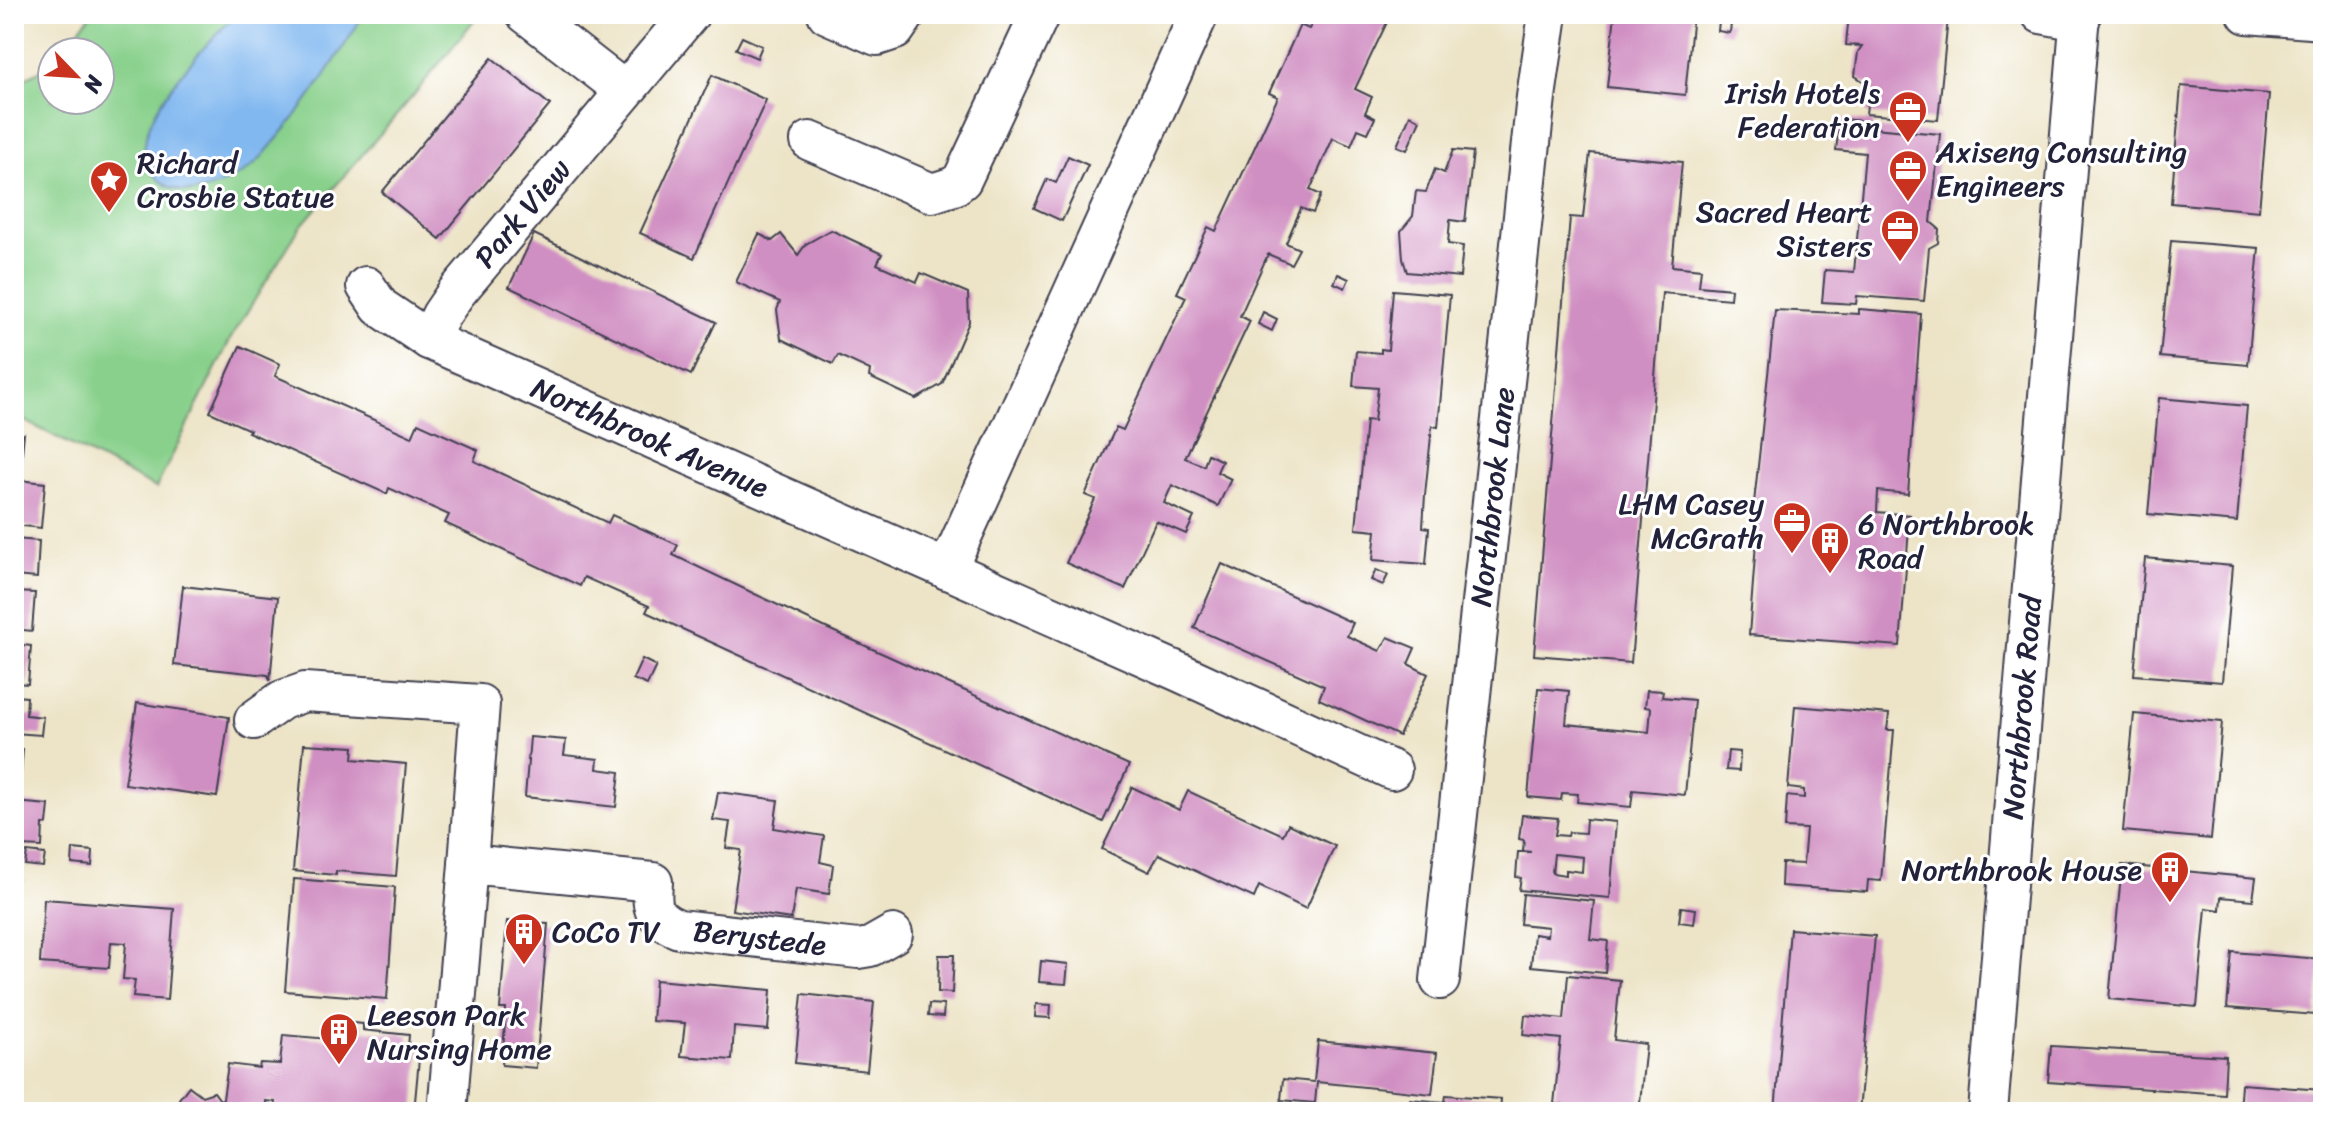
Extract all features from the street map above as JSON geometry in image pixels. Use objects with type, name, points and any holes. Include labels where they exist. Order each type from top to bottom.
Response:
[{"type":"street","points":[[526,14],[625,91]]},
{"type":"street","name":"Park View","points":[[429,340],[456,293],[690,14]]},
{"type":"street","points":[[827,14],[877,36],[895,30],[906,14]]},
{"type":"street","points":[[810,141],[932,193],[954,186],[962,180],[1040,14]]},
{"type":"street","points":[[947,570],[1199,14]]},
{"type":"street","name":"Northbrook Lane","points":[[1440,980],[1536,97],[1548,14]]},
{"type":"street","points":[[2041,14],[2080,17]]},
{"type":"street","points":[[2247,14],[2323,20]]},
{"type":"street","name":"Northbrook Road","points":[[1988,1112],[2080,17]]},
{"type":"street","name":"Northbrook Avenue","points":[[366,286],[380,307],[429,340],[1179,672],[1392,770]]},
{"type":"street","points":[[254,720],[282,700],[305,692],[480,704],[447,1112]]},
{"type":"street","name":"Berystede","points":[[468,864],[653,882],[652,906],[659,917],[679,929],[858,949],[870,947],[893,934]]},
{"type":"green space","points":[[92,14],[479,14],[300,227],[231,338],[156,488],[19,418],[14,421],[14,84],[36,73],[36,116],[116,116],[116,36],[73,36]]},
{"type":"water","points":[[236,14],[364,14],[334,63],[264,155],[243,173],[212,188],[176,190],[150,169],[145,147],[151,123],[182,73]]},
{"type":"building","points":[[599,14],[622,14],[613,25]]},
{"type":"building","points":[[1317,14],[1391,14],[1355,89],[1372,97],[1365,113],[1375,118],[1368,133],[1358,129],[1351,146],[1333,138],[1310,190],[1321,195],[1313,213],[1301,208],[1286,243],[1299,249],[1291,264],[1268,254],[1240,316],[1250,321],[1185,458],[1204,466],[1208,454],[1222,461],[1217,472],[1231,479],[1218,506],[1172,485],[1164,503],[1194,517],[1186,534],[1156,521],[1125,589],[1066,563],[1095,499],[1085,495],[1116,427],[1123,430],[1186,297],[1177,293],[1208,227],[1216,231],[1278,97],[1269,93],[1300,25],[1309,29]]},
{"type":"building","points":[[1615,14],[1693,14],[1685,95],[1607,87]]},
{"type":"building","points":[[1849,14],[1927,14],[1948,18],[1938,120],[1866,114],[1869,85],[1855,76],[1858,52],[1862,46],[1846,45]]},
{"type":"building","points":[[1719,21],[1731,23],[1730,33],[1718,31]]},
{"type":"building","points":[[742,37],[762,46],[757,58],[736,49]]},
{"type":"building","points":[[492,58],[550,105],[440,239],[382,192]]},
{"type":"building","points":[[712,75],[766,100],[694,258],[640,233]]},
{"type":"building","points":[[2181,86],[2269,94],[2259,211],[2171,203]]},
{"type":"building","points":[[1410,115],[1420,120],[1407,150],[1397,146]]},
{"type":"building","points":[[1840,119],[1874,122],[1873,128],[1940,134],[1931,222],[1939,229],[1938,243],[1929,248],[1924,301],[1857,296],[1856,304],[1822,302],[1825,270],[1854,272],[1865,153],[1836,150]]},
{"type":"building","points":[[1453,150],[1473,152],[1465,222],[1450,220],[1448,244],[1463,246],[1460,277],[1407,272],[1401,231],[1413,216],[1416,191],[1426,192],[1435,169],[1444,173]]},
{"type":"building","points":[[1590,153],[1682,162],[1672,266],[1701,269],[1699,286],[1731,289],[1730,299],[1662,293],[1631,663],[1534,655],[1570,217],[1583,218]]},
{"type":"building","points":[[1068,156],[1088,165],[1062,221],[1034,208],[1047,179],[1056,183]]},
{"type":"building","points":[[831,230],[882,254],[877,264],[917,282],[921,273],[968,293],[969,322],[942,384],[916,399],[869,377],[870,370],[838,355],[833,364],[781,339],[777,310],[780,302],[736,282],[759,234],[772,241],[781,234],[798,255],[806,244]]},
{"type":"building","points":[[534,234],[716,322],[691,375],[509,287]]},
{"type":"building","points":[[2171,241],[2259,248],[2248,365],[2160,357]]},
{"type":"building","points":[[1338,274],[1349,279],[1345,288],[1334,283]]},
{"type":"building","points":[[1393,290],[1450,295],[1438,427],[1432,426],[1425,495],[1423,527],[1429,528],[1426,564],[1373,560],[1376,531],[1356,529],[1366,420],[1374,421],[1378,388],[1353,386],[1356,351],[1381,353],[1381,349],[1388,350]]},
{"type":"building","points":[[1859,309],[1921,314],[1908,494],[1878,491],[1877,512],[1910,515],[1900,646],[1749,635],[1759,503],[1754,503],[1775,310],[1859,314]]},
{"type":"building","points":[[1263,312],[1277,319],[1272,331],[1258,324]]},
{"type":"building","points":[[240,346],[280,364],[275,376],[412,437],[418,423],[478,450],[474,461],[608,523],[612,515],[678,545],[673,555],[1129,765],[1103,822],[646,612],[649,606],[584,577],[580,586],[445,523],[449,515],[389,488],[387,494],[210,412]]},
{"type":"building","points":[[2159,398],[2247,406],[2237,522],[2148,514]]},
{"type":"building","points":[[24,434],[19,480],[45,483],[41,528],[14,525],[14,442]]},
{"type":"building","points":[[14,539],[39,541],[37,578],[14,576]]},
{"type":"building","points":[[2145,558],[2232,566],[2222,682],[2134,675]]},
{"type":"building","points":[[1222,564],[1353,623],[1347,636],[1380,651],[1388,637],[1415,648],[1408,664],[1428,674],[1399,736],[1319,699],[1324,686],[1194,628]]},
{"type":"building","points":[[1376,570],[1388,575],[1383,585],[1371,580]]},
{"type":"building","points":[[183,586],[278,597],[270,681],[268,675],[174,665]]},
{"type":"building","points":[[14,592],[35,593],[32,631],[14,629]]},
{"type":"building","points":[[14,644],[31,646],[28,684],[14,683]]},
{"type":"building","points":[[642,659],[656,666],[647,685],[633,679]]},
{"type":"building","points":[[1538,688],[1569,691],[1566,724],[1649,732],[1651,708],[1645,707],[1647,690],[1663,691],[1662,697],[1694,700],[1685,795],[1633,790],[1631,807],[1577,802],[1578,794],[1562,793],[1561,800],[1528,797]]},
{"type":"building","points":[[14,696],[27,697],[26,715],[43,717],[41,735],[14,733]]},
{"type":"building","points":[[137,703],[229,717],[217,797],[125,784]]},
{"type":"building","points":[[1795,706],[1889,714],[1887,730],[1894,730],[1881,881],[1868,880],[1867,892],[1781,886],[1782,863],[1803,864],[1806,829],[1785,828],[1787,796],[1804,798],[1804,790],[1788,788]]},
{"type":"building","points":[[2134,714],[2222,722],[2211,839],[2123,831]]},
{"type":"building","points":[[530,737],[566,740],[564,755],[598,759],[597,769],[620,772],[616,807],[525,797]]},
{"type":"building","points":[[304,744],[354,747],[353,759],[406,764],[396,876],[293,871]]},
{"type":"building","points":[[14,749],[23,749],[20,786],[14,786]]},
{"type":"building","points":[[1728,751],[1740,752],[1739,771],[1726,770]]},
{"type":"building","points":[[1132,787],[1179,810],[1188,791],[1283,835],[1288,824],[1335,846],[1306,909],[1259,886],[1254,898],[1159,854],[1149,872],[1102,849]]},
{"type":"building","points":[[718,792],[778,800],[774,828],[824,836],[820,862],[833,865],[829,894],[796,889],[791,919],[732,910],[741,850],[726,848],[730,822],[713,820]]},
{"type":"building","points":[[14,802],[49,805],[47,824],[43,824],[42,847],[21,846],[17,881],[14,881]]},
{"type":"building","points":[[1522,815],[1558,818],[1555,835],[1568,836],[1569,832],[1585,833],[1586,819],[1616,822],[1610,898],[1519,890],[1521,878],[1516,877],[1518,852],[1531,852],[1523,851],[1524,840],[1519,839]],"holes":[[[1554,854],[1583,857],[1582,872],[1566,870],[1566,875],[1552,873]]]},
{"type":"building","points":[[73,849],[93,851],[92,866],[72,864]]},
{"type":"building","points":[[27,852],[45,854],[43,867],[25,865]]},
{"type":"building","points":[[2122,865],[2256,878],[2253,900],[2221,897],[2220,910],[2206,908],[2197,1007],[2109,999]]},
{"type":"building","points":[[294,879],[395,887],[387,999],[285,991]]},
{"type":"building","points":[[1523,894],[1594,901],[1590,939],[1608,941],[1605,973],[1531,966],[1534,934],[1547,936],[1548,927],[1520,924]]},
{"type":"building","points":[[44,899],[174,909],[167,1000],[133,997],[135,980],[123,979],[126,943],[111,942],[109,968],[40,963]]},
{"type":"building","points":[[1681,907],[1696,909],[1694,924],[1679,922]]},
{"type":"building","name":"CoCo TV","points":[[507,921],[548,924],[536,1068],[502,1065],[506,1009],[500,1009]]},
{"type":"building","points":[[1790,929],[1875,936],[1859,1112],[1775,1112]]},
{"type":"building","points":[[2232,952],[2321,959],[2316,1015],[2227,1008]]},
{"type":"building","points":[[939,955],[954,955],[952,993],[938,992]]},
{"type":"building","points":[[1041,961],[1068,964],[1066,984],[1039,982]]},
{"type":"building","points":[[1568,975],[1620,980],[1614,1040],[1646,1044],[1639,1112],[1554,1104],[1561,1039],[1523,1035],[1525,1015],[1564,1019]]},
{"type":"building","points":[[655,980],[771,990],[768,1030],[734,1027],[732,1060],[681,1056],[685,1023],[652,1021]]},
{"type":"building","points":[[802,994],[874,1002],[867,1071],[795,1063]]},
{"type":"building","points":[[929,1004],[944,1005],[943,1017],[928,1016]]},
{"type":"building","points":[[1036,1004],[1051,1005],[1050,1018],[1035,1017]]},
{"type":"building","name":"Leeson Park Nursing Home","points":[[342,1022],[363,1024],[363,1030],[409,1035],[408,1047],[420,1048],[414,1112],[274,1112],[275,1102],[266,1101],[266,1112],[177,1112],[179,1099],[189,1086],[202,1096],[214,1092],[220,1100],[223,1099],[228,1064],[259,1068],[260,1063],[280,1064],[283,1035],[341,1040]]},
{"type":"building","points":[[1318,1041],[1437,1053],[1432,1094],[1317,1082],[1315,1103],[1281,1100],[1283,1079],[1314,1082]]},
{"type":"building","points":[[2051,1046],[2226,1056],[2224,1094],[2048,1082]]},
{"type":"building","points":[[2241,1084],[2323,1090],[2323,1112],[2239,1112]]},
{"type":"building","points":[[1446,1095],[1501,1099],[1500,1112],[1408,1112],[1410,1099],[1445,1102]]},
{"type":"building","points":[[1523,1103],[1557,1106],[1557,1112],[1522,1112]]},
{"type":"place","name":"Irish Hotels Federation","points":[[1908,144]]},
{"type":"place","name":"Axiseng Consulting Engineers","points":[[1908,203]]},
{"type":"place","name":"Richard Crosbie Statue","points":[[109,214]]},
{"type":"place","name":"Sacred Heart Sisters","points":[[1900,263]]},
{"type":"place","name":"LHM Casey McGrath","points":[[1792,555]]},
{"type":"place","name":"6 Northbrook Road","points":[[1830,575]]},
{"type":"place","name":"Northbrook House","points":[[2170,904]]},
{"type":"place","name":"CoCo TV","points":[[524,966]]},
{"type":"place","name":"Leeson Park Nursing Home","points":[[339,1066]]}]
